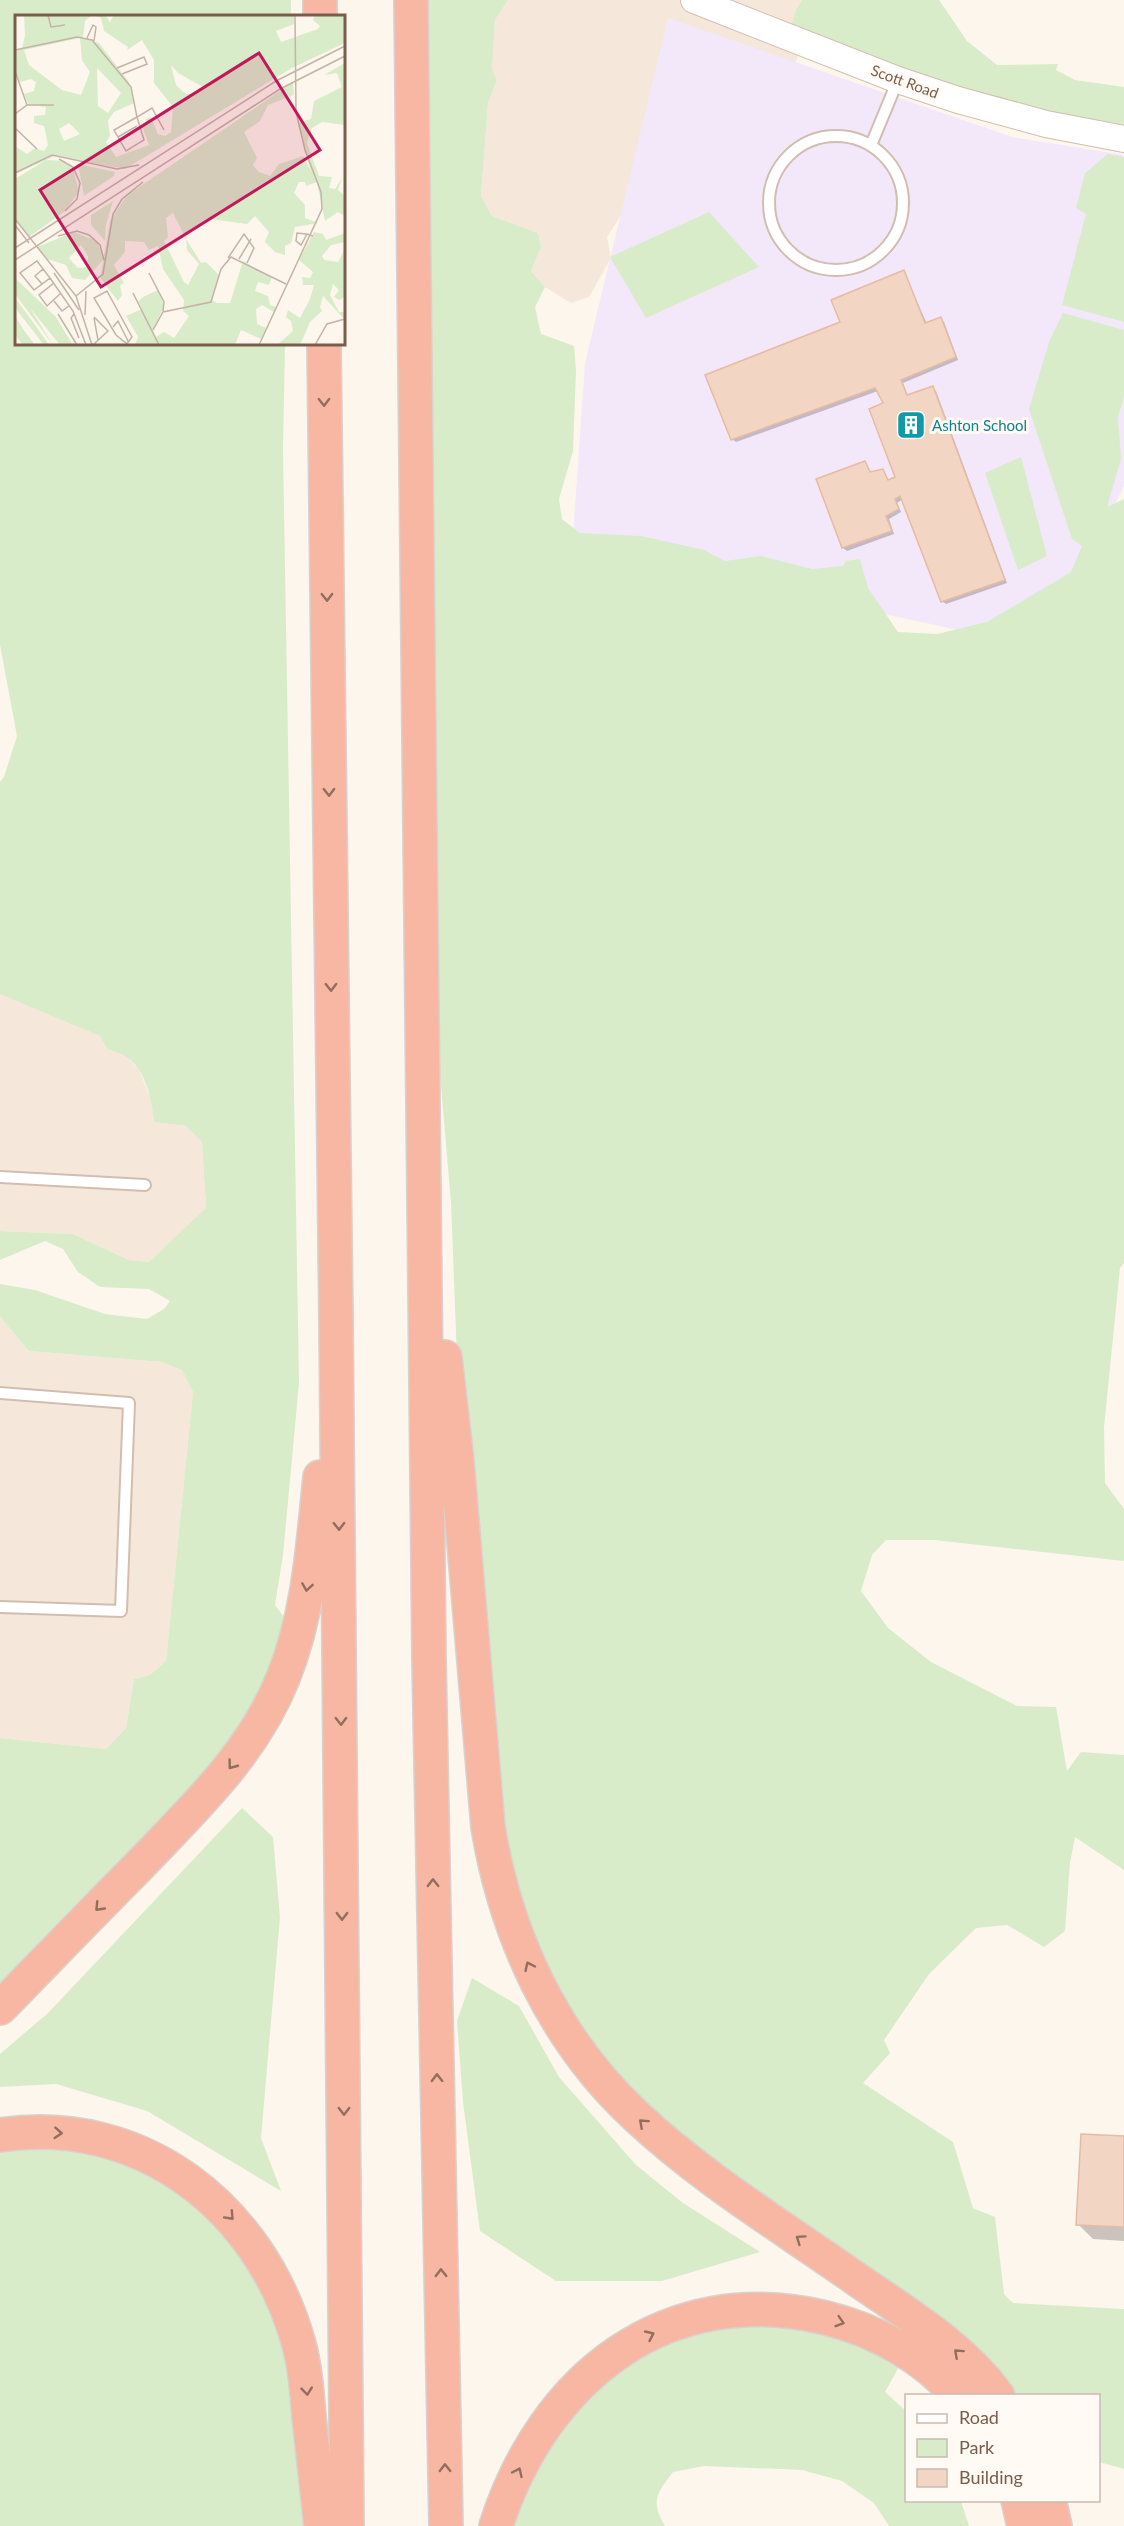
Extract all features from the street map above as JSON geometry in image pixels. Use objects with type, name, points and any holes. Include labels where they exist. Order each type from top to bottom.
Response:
[{"type":"highway","points":[[320,0],[321,15]]},
{"type":"highway","points":[[411,0],[432,1808],[446,2526]]},
{"type":"highway","points":[[324,345],[347,2526]]},
{"type":"highway","points":[[426,1194],[456,1450],[488,1827],[501,1890],[533,1974],[560,2023],[589,2065],[649,2128],[699,2167],[933,2332],[976,2370],[996,2394]]},
{"type":"highway","points":[[0,2008],[209,1793],[243,1750],[270,1706],[292,1652],[307,1590],[336,1320]]},
{"type":"highway","points":[[0,2135],[38,2132],[68,2134],[121,2145],[164,2165],[195,2185],[215,2201],[246,2235],[278,2286],[298,2342],[305,2376],[321,2526]]},
{"type":"highway","points":[[496,2526],[516,2474],[537,2435],[576,2386],[591,2372],[628,2346],[690,2319],[731,2312],[766,2310],[802,2313],[838,2321],[874,2335],[913,2357],[956,2394]]},
{"type":"highway","points":[[1018,2502],[1024,2526]]},
{"type":"highway","points":[[1049,2502],[1055,2526]]},
{"type":"street","name":"Scott Road","points":[[694,0],[898,80],[958,100],[1046,124],[1124,139]]},
{"type":"lane","points":[[871,145],[898,80]]},
{"type":"lane","points":[[830,136],[851,137],[871,145],[887,159],[898,177],[904,199],[901,222],[891,243],[874,259],[854,268],[831,271],[808,265],[790,252],[776,233],[769,211],[770,190],[778,170],[791,153],[809,142],[830,136]]},
{"type":"lane","points":[[0,1177],[145,1185]]},
{"type":"lane","points":[[0,1393],[129,1403],[121,1611],[0,1606]]},
{"type":"shaded area","points":[[508,0],[802,0],[796,10],[802,47],[790,75],[623,212],[607,237],[611,258],[589,297],[571,303],[545,287],[531,271],[541,247],[538,233],[492,216],[481,196],[488,103],[497,80],[492,69],[495,20]]},
{"type":"shaded area","points":[[668,18],[1012,137],[1124,155],[1124,486],[1097,539],[1062,586],[996,638],[772,590],[573,535],[585,363]]},
{"type":"shaded area","points":[[0,994],[100,1036],[107,1049],[126,1056],[139,1070],[152,1102],[154,1122],[186,1126],[202,1142],[206,1209],[149,1262],[129,1260],[73,1234],[0,1231]]},
{"type":"shaded area","points":[[0,1317],[29,1351],[162,1362],[182,1370],[193,1392],[166,1661],[150,1675],[134,1679],[126,1728],[106,1749],[0,1738]]},
{"type":"green space","points":[[0,0],[291,0],[291,15],[15,15],[15,345],[285,345],[283,451],[299,1383],[283,1555],[275,1605],[301,1640],[274,1711],[0,2014],[0,1738],[106,1749],[126,1728],[134,1679],[150,1675],[166,1661],[193,1392],[182,1370],[162,1362],[29,1351],[0,1317],[0,1284],[35,1290],[105,1314],[147,1319],[164,1309],[170,1301],[149,1289],[100,1287],[78,1272],[63,1249],[45,1241],[0,1260],[0,1231],[73,1234],[129,1260],[149,1262],[206,1208],[202,1142],[186,1126],[154,1122],[147,1086],[132,1062],[123,1055],[107,1049],[100,1036],[0,994],[0,782],[4,777],[17,736],[0,645]]},
{"type":"green space","points":[[417,0],[508,0],[495,20],[492,69],[497,80],[488,103],[481,196],[492,216],[538,233],[541,247],[531,271],[545,287],[535,307],[541,334],[574,346],[576,371],[573,451],[559,499],[562,519],[580,533],[641,536],[704,550],[725,561],[761,556],[812,569],[843,566],[846,561],[860,559],[868,588],[898,632],[937,634],[987,622],[1071,572],[1082,546],[1072,539],[1029,409],[1049,342],[1063,313],[1124,330],[1124,396],[1118,418],[1121,459],[1107,507],[1124,499],[1124,1263],[1120,1268],[1104,1427],[1105,1483],[1124,1509],[1124,1561],[934,1540],[886,1540],[872,1555],[861,1591],[888,1628],[931,1662],[1017,1706],[1056,1707],[1067,1771],[1081,1752],[1124,1755],[1124,1870],[1075,1837],[1070,1863],[1065,1931],[1044,1947],[1007,1925],[976,1928],[929,1974],[884,2040],[890,2053],[863,2083],[953,2142],[973,2208],[995,2217],[1004,2294],[1013,2303],[1124,2309],[1124,2469],[1100,2462],[1100,2394],[1000,2394],[622,2106],[512,1919],[461,1464],[451,1202],[430,959]]},
{"type":"green space","points":[[802,0],[939,0],[967,41],[997,65],[1058,64],[1056,70],[1075,80],[1124,87],[1124,138],[787,39],[796,10]]},
{"type":"green space","points":[[1108,154],[1124,157],[1124,322],[1062,305],[1086,214],[1076,208],[1085,173]]},
{"type":"green space","points":[[709,212],[759,267],[646,318],[610,257]]},
{"type":"green space","points":[[1021,457],[1047,556],[1018,570],[985,473]]},
{"type":"green space","points":[[242,1808],[273,1837],[280,1917],[261,2138],[281,2191],[147,2111],[56,2084],[0,2087],[0,2054],[48,2013]]},
{"type":"green space","points":[[472,1978],[519,2006],[559,2077],[636,2165],[683,2203],[760,2252],[662,2281],[556,2281],[480,2231],[463,2102],[457,2021]]},
{"type":"green space","points":[[37,2133],[173,2171],[292,2315],[319,2526],[0,2526],[0,2137]]},
{"type":"green space","points":[[783,2312],[905,2356],[885,2392],[905,2410],[905,2502],[961,2502],[969,2526],[889,2526],[874,2503],[842,2481],[802,2470],[704,2466],[673,2472],[659,2492],[658,2510],[665,2526],[504,2526],[577,2392],[642,2344]]},
{"type":"building","name":"Ashton School","points":[[904,270],[925,323],[941,317],[956,357],[901,380],[907,395],[933,386],[1005,580],[941,602],[900,496],[895,499],[899,509],[886,516],[892,531],[842,548],[816,479],[865,461],[870,472],[883,469],[888,480],[895,477],[869,409],[883,403],[875,388],[731,440],[705,375],[840,322],[831,300]]},
{"type":"building","points":[[1081,2134],[1124,2136],[1124,2227],[1076,2225]]},
{"type":"place","name":"Ashton School","points":[[911,425]]}]
